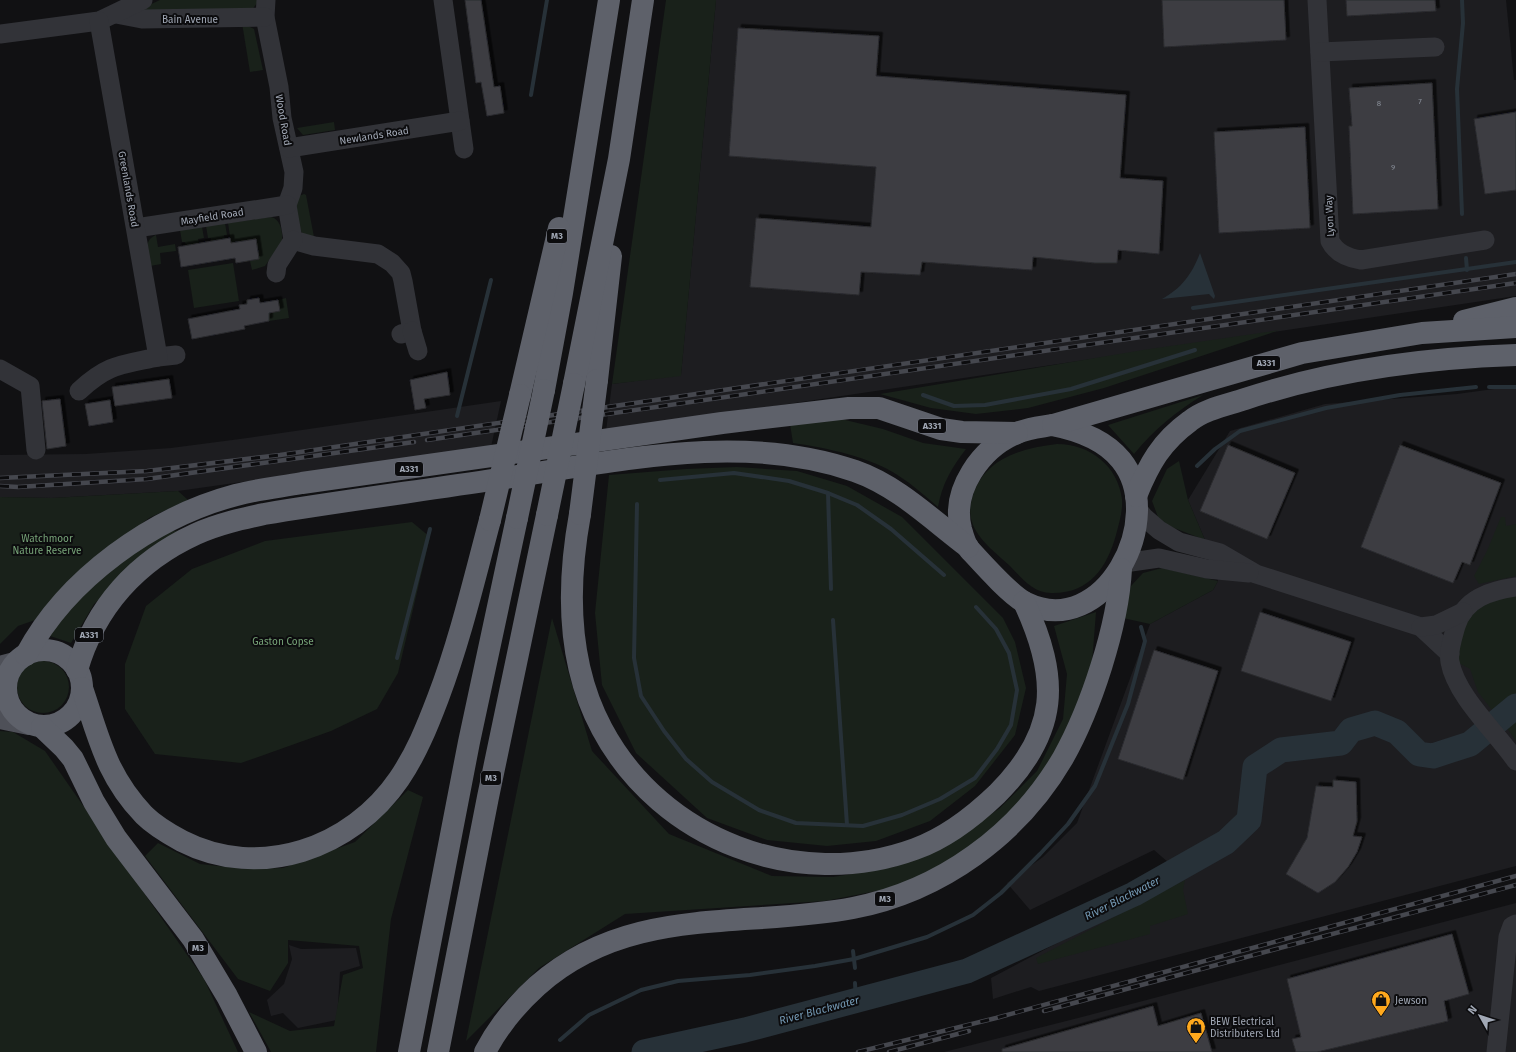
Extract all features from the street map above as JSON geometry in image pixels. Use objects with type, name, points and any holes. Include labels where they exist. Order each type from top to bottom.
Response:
[{"type":"highway","name":"M3","points":[[410,1049],[469,742],[544,390],[562,293],[608,0]]},
{"type":"highway","name":"M3","points":[[439,1048],[488,797],[619,159],[643,0]]},
{"type":"highway","name":"M3","points":[[79,679],[107,763],[135,805],[161,829],[202,850],[246,858],[273,858],[304,851],[320,845],[350,828],[380,803],[398,780],[416,751],[432,714],[456,648],[490,520],[543,292],[596,77]]},
{"type":"highway","name":"M3","points":[[619,159],[609,281],[574,562],[572,609],[578,660],[584,686],[602,730],[630,770],[653,794],[672,810],[713,837],[737,848],[775,859],[801,863],[853,862],[875,859],[917,848],[947,833],[967,820],[1007,784],[1034,746],[1043,728],[1048,696],[1048,672],[1036,627],[1024,602]]},
{"type":"highway","points":[[1422,333],[1516,308]]},
{"type":"highway","name":"A331","points":[[1052,425],[1302,353],[1422,333],[1516,328]]},
{"type":"highway","points":[[1136,501],[1127,469],[1121,459],[1103,444],[1082,432],[1052,425],[1017,433],[985,455],[966,481],[960,502],[959,514],[963,536],[968,547],[1024,602],[1040,608],[1056,610],[1072,608],[1082,604],[1100,592],[1122,566],[1134,536],[1136,501],[1153,459],[1164,444],[1191,420],[1206,412],[1274,389],[1385,366],[1481,356],[1516,354]]},
{"type":"highway","name":"A331","points":[[14,661],[68,598],[88,578],[126,547],[164,523],[236,495],[295,484],[835,409],[879,408],[941,428],[962,432],[1017,433]]},
{"type":"highway","name":"A331","points":[[79,679],[83,649],[92,629],[115,594],[150,562],[196,534],[232,522],[264,514],[623,460],[705,452],[757,452],[791,456],[834,465],[871,478],[898,493],[968,547]]},
{"type":"highway","name":"M3","points":[[490,1044],[507,1018],[528,994],[544,979],[577,956],[617,938],[681,924],[824,912],[875,903],[939,877],[985,848],[999,837],[1030,806],[1055,771],[1070,746],[1092,693],[1103,657],[1120,594],[1122,566]]},
{"type":"highway","points":[[35,651],[55,652],[64,656],[79,679],[80,698],[70,716],[62,722],[36,725],[20,719],[12,711],[5,690],[6,680],[14,661],[35,651]]},
{"type":"highway","name":"M3","points":[[36,725],[64,748],[73,759],[94,802],[116,838],[193,939],[227,996],[256,1051]]},
{"type":"main road","points":[[0,718],[36,725]]},
{"type":"street","name":"Bain Avenue","points":[[107,17],[143,0]]},
{"type":"street","points":[[443,0],[464,149]]},
{"type":"street","name":"Lyon Way","points":[[1317,0],[1330,241],[1333,246],[1345,255],[1361,260],[1485,240]]},
{"type":"street","name":"Bain Avenue","points":[[0,34],[107,17],[142,19],[265,9]]},
{"type":"street","name":"Wood Road","points":[[265,9],[294,172],[293,188],[287,205],[293,240]]},
{"type":"street","name":"Greenlands Road","points":[[79,391],[96,376],[115,366],[167,356],[136,228],[107,17]]},
{"type":"street","points":[[1320,52],[1435,47]]},
{"type":"street","name":"Newlands Road","points":[[289,148],[460,121]]},
{"type":"street","name":"Mayfield Road","points":[[136,228],[287,205]]},
{"type":"street","points":[[273,277],[277,265],[293,240],[318,247],[378,254],[389,261],[401,273],[403,281],[406,333],[418,351]]},
{"type":"street","points":[[0,369],[30,386],[36,450]]},
{"type":"street","points":[[1136,501],[1144,517],[1165,534],[1179,542],[1220,553],[1256,574],[1421,628],[1450,654]]},
{"type":"street","points":[[1122,566],[1159,558],[1207,569],[1256,574]]},
{"type":"street","points":[[1515,759],[1465,695],[1456,678],[1450,654],[1458,622],[1469,604],[1480,596],[1497,590],[1516,587]]},
{"type":"street","points":[[1421,628],[1436,625],[1463,612]]},
{"type":"street","points":[[1496,1052],[1508,937],[1512,926],[1516,924]]},
{"type":"shaded area","points":[[716,0],[1506,0],[1514,80],[1516,80],[1516,296],[606,431],[612,384],[681,375]]},
{"type":"shaded area","points":[[1200,253],[1215,296],[1214,299],[1209,294],[1162,299],[1169,295],[1186,280],[1194,268]]},
{"type":"shaded area","points":[[1516,386],[1516,866],[1039,991],[1031,987],[993,999],[991,978],[1184,876],[1154,850],[1030,910],[1007,883],[1043,857],[1077,823],[1150,624],[1213,590],[1218,581],[1205,540],[1188,500],[1230,431],[1325,404],[1457,394]]},
{"type":"shaded area","points":[[501,401],[491,447],[178,491],[52,498],[0,497],[0,455],[86,454],[171,448]]},
{"type":"shaded area","points":[[1516,903],[1516,1052],[944,1052],[1082,1017]]},
{"type":"shaded area","points":[[289,945],[301,949],[356,948],[360,966],[340,972],[337,1020],[298,1028],[283,1013],[271,1016],[267,1000],[284,984],[292,959]]},
{"type":"green space","points":[[160,0],[259,0],[252,10],[142,10],[143,8]]},
{"type":"green space","points":[[666,0],[716,0],[681,376],[612,384]]},
{"type":"green space","points":[[242,23],[254,29],[263,70],[250,72]]},
{"type":"green space","points":[[334,122],[335,130],[303,135],[297,128]]},
{"type":"green space","points":[[304,194],[306,195],[314,237],[309,240],[300,230],[296,221],[296,197]]},
{"type":"green space","points":[[271,217],[279,223],[282,231],[282,242],[265,266],[252,270],[250,261],[259,259],[256,239],[231,243],[228,223]]},
{"type":"green space","points":[[225,223],[227,235],[224,235],[225,239],[211,241],[211,238],[208,238],[206,226]]},
{"type":"green space","points":[[202,227],[204,238],[198,239],[199,243],[186,246],[185,242],[182,242],[180,230]]},
{"type":"green space","points":[[156,235],[158,247],[175,244],[176,251],[160,253],[161,264],[150,266],[147,244]]},
{"type":"green space","points":[[233,263],[239,301],[194,308],[188,270]]},
{"type":"green space","points":[[286,298],[289,318],[269,321],[268,313],[279,311],[278,300]]},
{"type":"green space","points":[[1280,330],[1104,388],[1028,408],[976,414],[931,408],[880,394],[1143,350]]},
{"type":"green space","points":[[1203,395],[1166,421],[1134,454],[1108,425]]},
{"type":"green space","points":[[841,419],[883,429],[923,443],[966,449],[948,476],[938,507],[904,479],[888,469],[848,454],[793,443],[790,424]]},
{"type":"green space","points":[[1057,444],[1081,448],[1100,459],[1115,476],[1122,499],[1122,508],[1116,535],[1108,558],[1095,576],[1087,583],[1066,592],[1046,593],[1034,588],[1023,580],[988,546],[975,528],[970,516],[970,509],[973,495],[979,482],[986,472],[996,464],[1006,457],[1018,452],[1031,448]]},
{"type":"green space","points":[[1179,461],[1188,500],[1205,540],[1169,526],[1158,517],[1152,501],[1167,469]]},
{"type":"green space","points":[[737,467],[797,471],[847,486],[902,517],[1003,618],[1015,642],[1026,688],[1015,735],[975,786],[930,821],[876,841],[827,846],[767,840],[707,818],[636,753],[602,685],[595,613],[609,475]]},
{"type":"green space","name":"Watchmoor Nature Reserve","points":[[178,491],[188,500],[149,518],[113,546],[38,619],[18,626],[0,644],[0,497],[52,498]]},
{"type":"green space","points":[[1501,517],[1505,517],[1506,526],[1516,524],[1516,576],[1479,584],[1474,576],[1487,551]]},
{"type":"green space","name":"Gaston Copse","points":[[412,522],[430,537],[398,673],[377,709],[331,731],[241,763],[155,754],[125,709],[125,664],[146,606],[192,569],[265,541]]},
{"type":"green space","points":[[190,529],[136,564],[94,604],[71,643],[47,635],[73,603],[114,566],[165,532]]},
{"type":"green space","points":[[1162,568],[1218,581],[1213,590],[1150,624],[1123,618],[1131,586],[1143,573]]},
{"type":"green space","points":[[1516,595],[1516,702],[1498,718],[1478,692],[1470,669],[1457,662],[1465,622],[1480,607],[1494,599]]},
{"type":"green space","points":[[1096,612],[1092,663],[1077,711],[1053,758],[1015,809],[975,844],[925,875],[897,887],[825,901],[625,914],[539,968],[466,1041],[552,618],[592,751],[669,834],[772,876],[833,877],[894,867],[956,839],[1000,808],[1037,771],[1063,719],[1067,674],[1054,626]]},
{"type":"green space","points":[[38,661],[48,661],[62,668],[69,682],[69,692],[62,706],[48,713],[38,713],[28,709],[21,702],[17,692],[17,682],[21,672],[28,665]]},
{"type":"green space","points":[[1516,709],[1516,741],[1502,721]]},
{"type":"green space","points":[[0,731],[13,732],[45,751],[204,979],[238,1052],[0,1052]]},
{"type":"green space","points":[[408,790],[423,797],[391,919],[376,1052],[271,1052],[249,1012],[290,1031],[334,1026],[343,975],[363,968],[359,946],[288,940],[288,963],[270,991],[238,979],[145,856],[158,843],[200,864],[246,869],[283,868],[355,842]]},
{"type":"green space","points":[[1185,880],[1183,890],[1188,914],[1150,926],[1150,934],[1038,964],[1036,958]]},
{"type":"building","points":[[465,0],[481,0],[494,87],[500,86],[504,113],[487,116],[481,82],[476,83]]},
{"type":"building","points":[[1162,0],[1284,0],[1286,40],[1164,47]]},
{"type":"building","points":[[1346,0],[1435,0],[1436,11],[1347,16]]},
{"type":"building","points":[[738,28],[879,36],[876,76],[1126,95],[1120,178],[1163,181],[1159,254],[1118,250],[1117,263],[1095,263],[1033,257],[1032,270],[922,262],[920,275],[861,272],[859,295],[750,287],[756,218],[871,227],[876,167],[729,156]]},
{"type":"building","points":[[1432,83],[1438,209],[1353,214],[1349,126],[1352,126],[1349,88]]},
{"type":"building","points":[[1516,112],[1516,190],[1485,194],[1474,119]]},
{"type":"building","points":[[1305,127],[1310,228],[1219,233],[1214,132]]},
{"type":"building","points":[[230,238],[231,243],[256,239],[259,259],[236,263],[235,258],[181,267],[178,247]]},
{"type":"building","points":[[259,298],[260,303],[278,300],[280,311],[269,313],[269,321],[244,326],[245,329],[192,339],[188,319],[240,309],[239,305],[247,304],[247,300]]},
{"type":"building","points":[[447,372],[450,395],[424,399],[426,408],[415,410],[410,380]]},
{"type":"building","points":[[169,379],[172,398],[115,406],[112,387]]},
{"type":"building","points":[[60,399],[66,446],[47,449],[42,401]]},
{"type":"building","points":[[110,400],[113,422],[89,426],[85,404]]},
{"type":"building","points":[[1228,445],[1295,473],[1267,539],[1200,511]]},
{"type":"building","points":[[1400,445],[1501,483],[1470,565],[1462,562],[1453,583],[1361,547]]},
{"type":"building","points":[[1260,612],[1351,642],[1331,701],[1241,671]]},
{"type":"building","points":[[1154,650],[1218,671],[1183,780],[1118,759]]},
{"type":"building","points":[[1333,780],[1356,782],[1357,821],[1353,836],[1362,837],[1357,852],[1348,867],[1335,882],[1318,893],[1286,874],[1307,838],[1316,786],[1333,787]]},
{"type":"building","points":[[1452,934],[1469,994],[1444,1001],[1448,1021],[1317,1052],[1296,1052],[1292,1039],[1301,1037],[1287,979]]},
{"type":"building","points":[[1153,1006],[1158,1026],[1201,1013],[1212,1052],[1002,1052],[1002,1049]]},
{"type":"waterway","points":[[531,95],[547,0]]},
{"type":"waterway","points":[[1462,0],[1463,23],[1457,89],[1462,214]]},
{"type":"waterway","points":[[1466,258],[1467,270]]},
{"type":"waterway","points":[[1193,308],[1516,262]]},
{"type":"waterway","points":[[457,416],[491,280]]},
{"type":"waterway","points":[[923,395],[954,406],[985,405],[1071,389],[1195,350]]},
{"type":"waterway","points":[[1197,466],[1215,449],[1240,431],[1326,408],[1400,395],[1476,387]]},
{"type":"waterway","points":[[1489,387],[1516,387]]},
{"type":"waterway","points":[[660,480],[734,473],[789,481],[828,493],[857,505],[891,529],[944,575]]},
{"type":"waterway","points":[[828,493],[831,589]]},
{"type":"waterway","points":[[637,504],[634,658],[641,696],[664,731],[686,759],[712,782],[759,810],[796,823],[863,826],[902,815],[940,799],[975,778],[997,749],[1011,725],[1017,690],[1009,653],[996,629],[976,607]]},
{"type":"waterway","points":[[397,658],[430,529]]},
{"type":"waterway","points":[[833,620],[847,825]]},
{"type":"waterway","points":[[560,1040],[589,1015],[641,990],[678,981],[750,975],[854,959],[927,937],[973,915],[1001,893],[1040,854],[1068,824],[1095,786],[1128,704],[1145,641],[1141,627]]},
{"type":"waterway","name":"River Blackwater","points":[[644,1052],[745,1030],[967,971],[1134,894],[1226,842],[1249,820],[1255,767],[1281,750],[1341,743],[1351,730],[1375,723],[1397,732],[1419,754],[1433,756],[1470,744],[1516,706]]},
{"type":"waterway","points":[[853,951],[855,968]]},
{"type":"waterway","points":[[855,983],[856,1001]]},
{"type":"railway","points":[[0,478],[147,471],[280,455],[1516,274]]},
{"type":"railway","points":[[427,440],[1516,283]]},
{"type":"railway","points":[[0,486],[18,487],[147,479],[414,442]]},
{"type":"railway","points":[[858,1052],[996,1018],[1516,876]]},
{"type":"railway","points":[[1044,1011],[1516,885]]},
{"type":"railway","points":[[889,1052],[969,1031]]},
{"type":"place","name":"Jewson","points":[[1381,1017]]},
{"type":"place","name":"BEW Electrical Distributers Ltd","points":[[1196,1044]]}]
